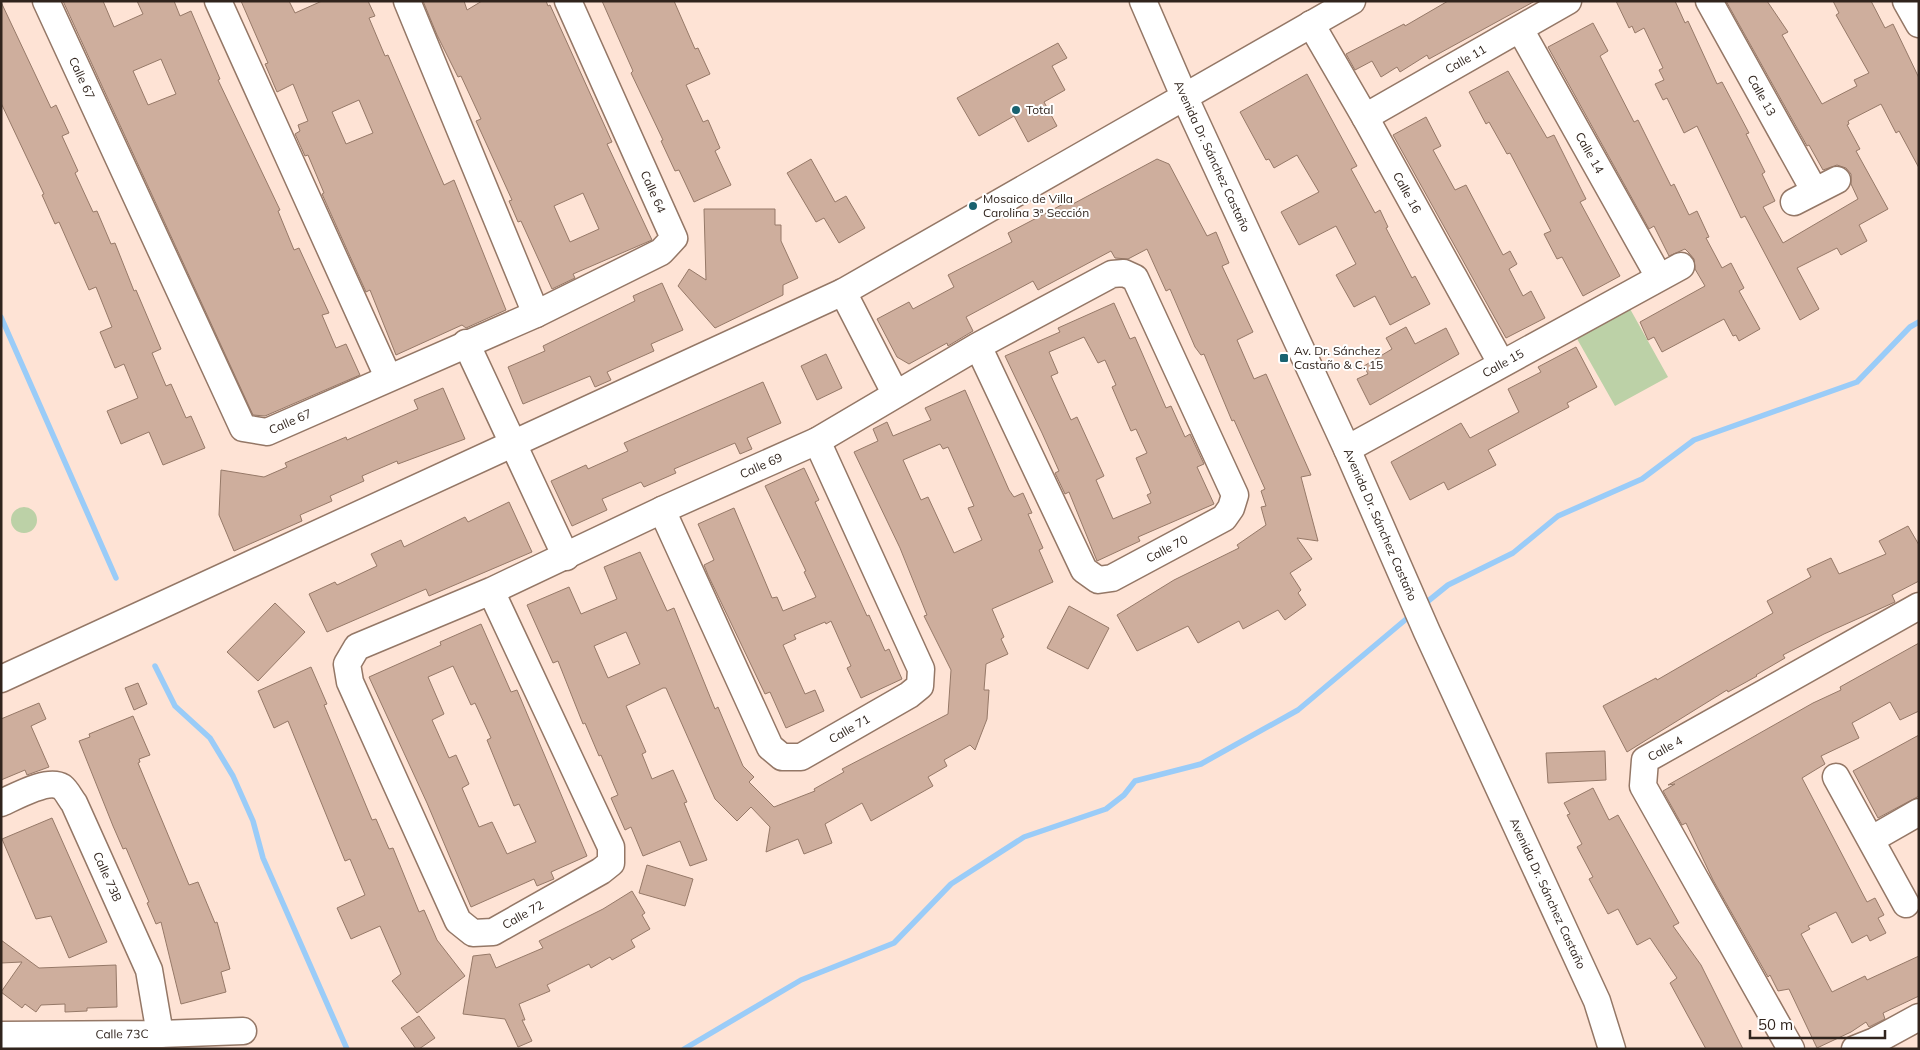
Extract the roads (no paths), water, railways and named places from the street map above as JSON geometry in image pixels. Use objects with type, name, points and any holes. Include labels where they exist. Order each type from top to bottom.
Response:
[{"type":"street","name":"Calle 67","points":[[46,1],[243,428],[267,432],[388,377]]},
{"type":"street","points":[[218,1],[388,377]]},
{"type":"street","points":[[407,1],[536,314]]},
{"type":"street","name":"Calle 64","points":[[388,377],[536,314],[661,252],[674,238],[568,1]]},
{"type":"street","name":"Avenida Dr. Sánchez Castaño","points":[[1143,1],[1184,96],[1346,449],[1427,632],[1597,1000],[1612,1049]]},
{"type":"street","points":[[1,679],[514,445],[843,292],[1352,1]]},
{"type":"street","name":"Calle 11","points":[[1366,117],[1568,1]]},
{"type":"street","name":"Calle 13","points":[[1708,1],[1815,190]]},
{"type":"street","points":[[1906,1],[1919,24]]},
{"type":"street","name":"Calle 16","points":[[1311,24],[1366,117],[1501,363]]},
{"type":"street","name":"Calle 14","points":[[1520,29],[1670,271]]},
{"type":"street","name":"Calle 15","points":[[1346,449],[1670,271]]},
{"type":"street","name":"Calle 69","points":[[383,635],[491,591],[662,510],[817,441],[895,393],[978,346],[1112,274],[1124,273]]},
{"type":"street","name":"Calle 70","points":[[978,346],[1084,570],[1098,580],[1112,578],[1224,518],[1231,508],[1235,495],[1135,278],[1124,273]]},
{"type":"street","points":[[843,292],[895,393]]},
{"type":"street","points":[[466,344],[566,557]]},
{"type":"street","name":"Calle 71","points":[[662,510],[770,747],[782,757],[801,757],[909,695],[920,686],[921,669],[817,441]]},
{"type":"street","name":"Calle 72","points":[[383,635],[357,647],[347,664],[350,682],[458,921],[473,933],[493,932],[601,872],[611,863],[611,848],[491,591]]},
{"type":"street","name":"Calle 4","points":[[1791,1049],[1643,786],[1645,760],[1919,606]]},
{"type":"street","points":[[1836,777],[1872,839],[1906,904]]},
{"type":"street","name":"Calle 73B","points":[[1,803],[36,788],[51,784],[62,787],[74,803],[149,970],[160,1034]]},
{"type":"street","points":[[1872,839],[1919,812]]},
{"type":"street","points":[[1854,1049],[1875,1041],[1919,1017]]},
{"type":"street","name":"Calle 73C","points":[[1,1034],[160,1034],[243,1031]]},
{"type":"waterway","points":[[1,317],[116,578]]},
{"type":"waterway","points":[[1422,606],[1448,585],[1513,553],[1558,516],[1642,479],[1694,440],[1857,382],[1910,327],[1919,322]]},
{"type":"waterway","points":[[684,1049],[801,980],[894,943],[951,884],[1024,837],[1106,809],[1124,795],[1135,781],[1201,764],[1298,710],[1411,615]]},
{"type":"waterway","points":[[155,666],[175,706],[210,738],[233,776],[253,821],[263,858],[347,1049]]},
{"type":"place","name":"Total","points":[[1016,110]]},
{"type":"place","name":"Mosaico de Villa Carolina 3ª Sección","points":[[973,206]]},
{"type":"place","name":"Av. Dr. Sánchez Castaño & C. 15","points":[[1284,358]]}]
